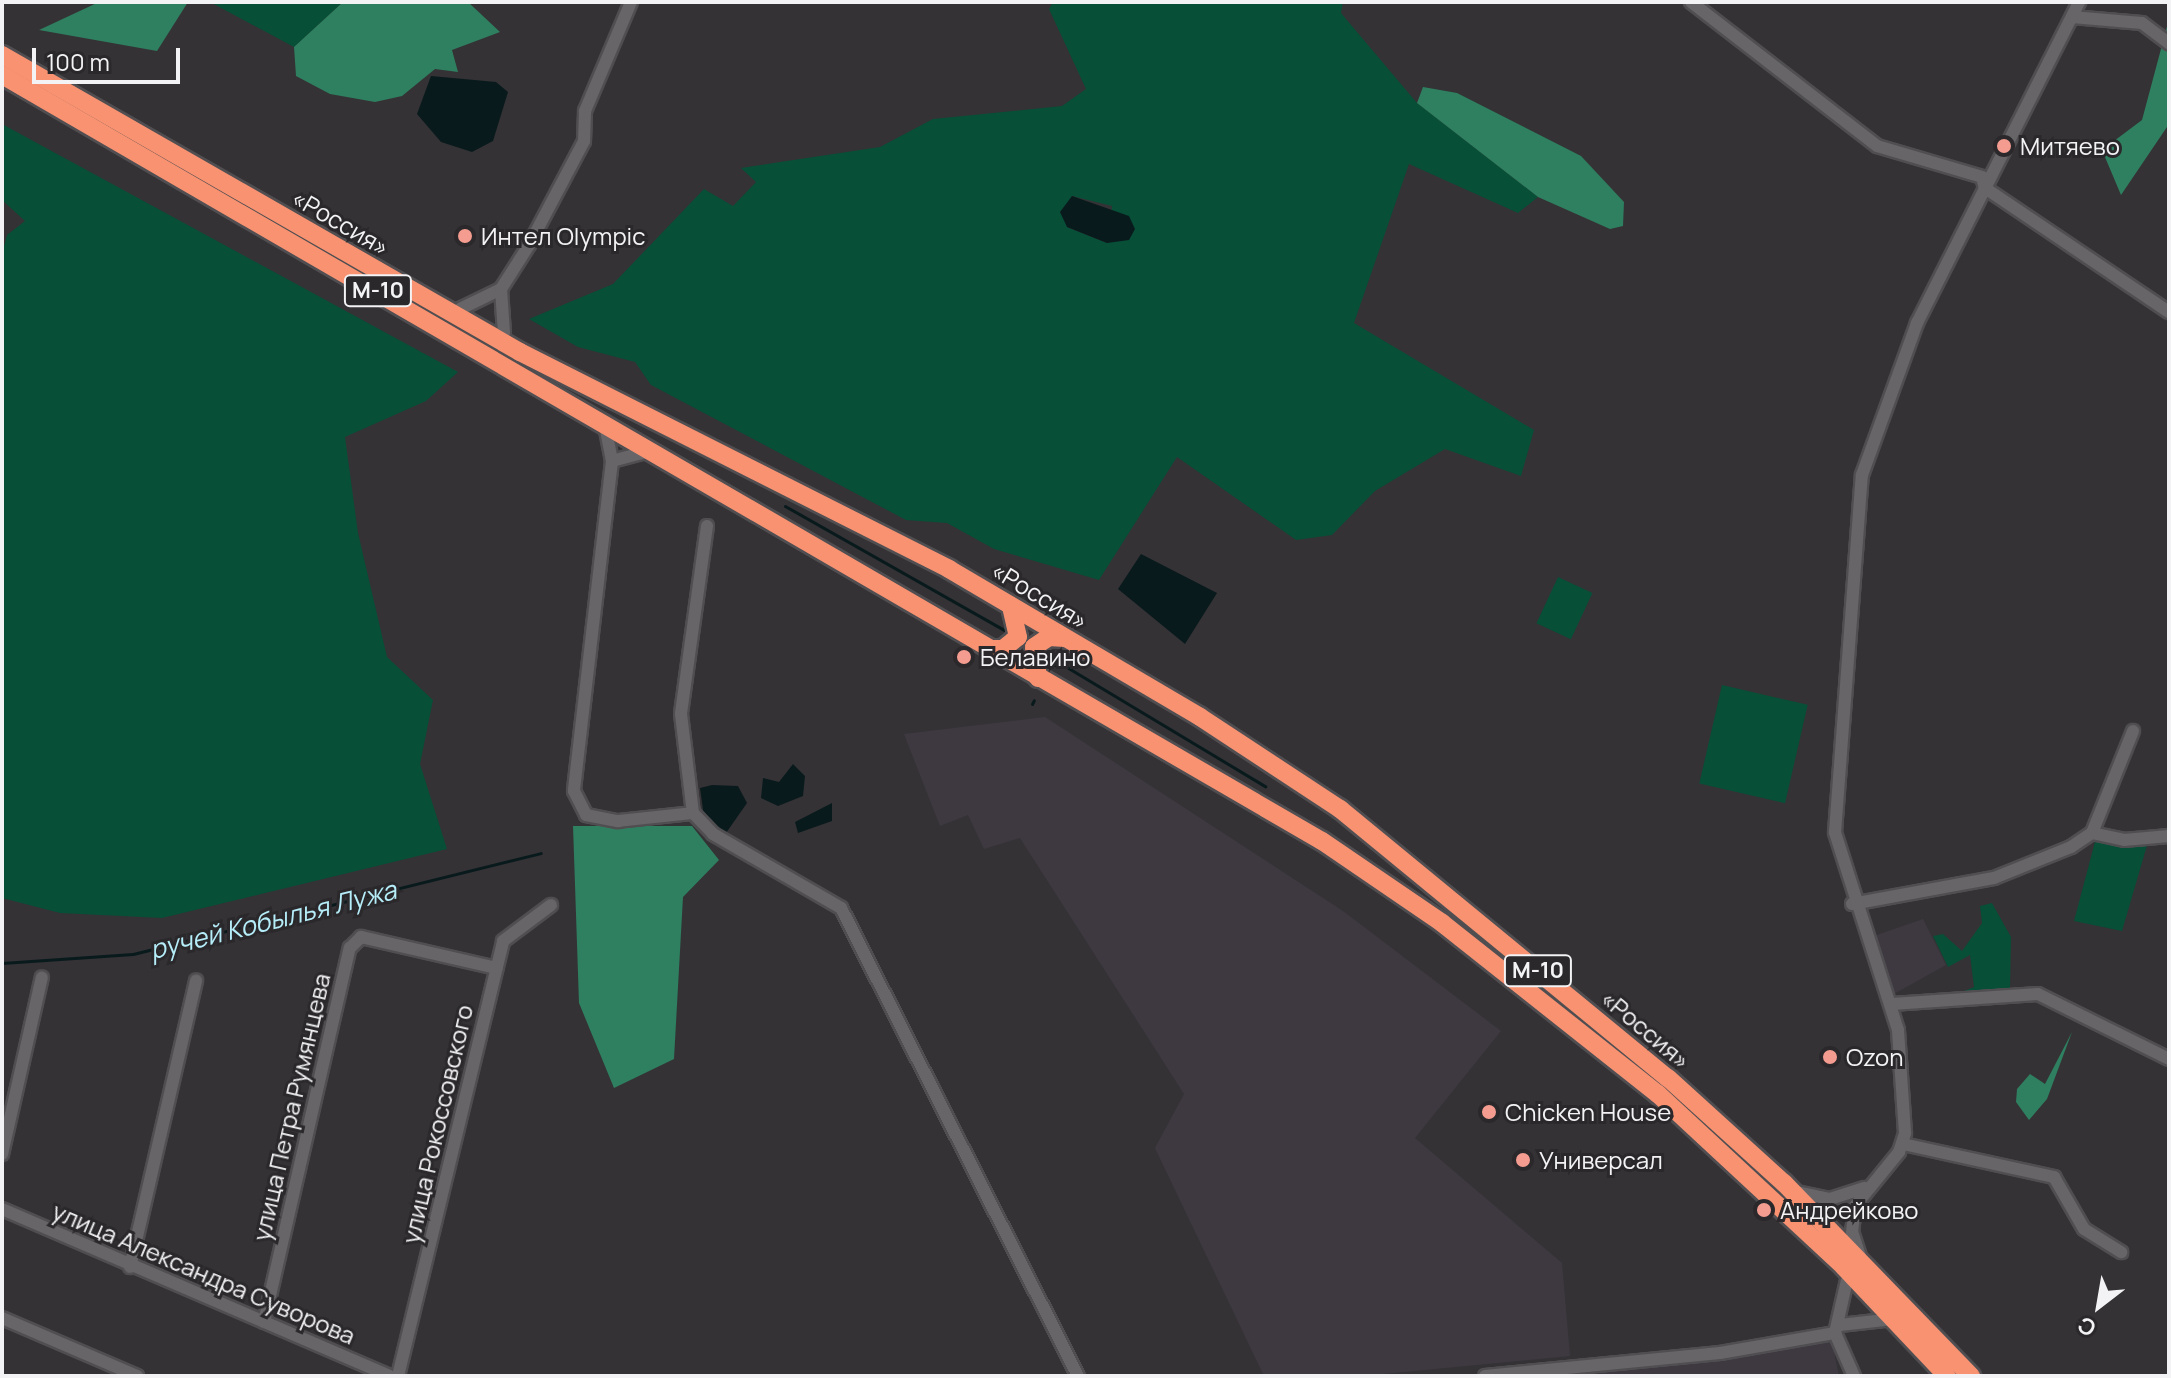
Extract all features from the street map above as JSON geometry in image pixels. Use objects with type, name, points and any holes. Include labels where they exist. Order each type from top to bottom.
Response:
[{"type":"highway","name":"«Россия»","points":[[2,55],[419,295],[678,434],[1008,603],[1340,809],[1668,1078],[1784,1183],[1867,1265],[1971,1376]]},
{"type":"highway","name":"«Россия»","points":[[2,75],[659,453],[988,649],[1322,841],[1584,1033],[1736,1162],[1947,1376]]},
{"type":"highway","points":[[419,295],[460,309],[661,415],[678,434]]},
{"type":"highway","points":[[988,649],[1003,649],[1018,637],[1019,618],[1008,603]]},
{"type":"highway","points":[[1038,678],[1030,662],[1036,644],[1067,639]]},
{"type":"highway","points":[[1584,1033],[1847,1280],[1940,1376]]},
{"type":"street","points":[[504,333],[501,289],[584,141],[585,111],[631,2]]},
{"type":"street","points":[[1691,2],[1877,146],[1982,177],[1985,188],[2169,312]]},
{"type":"street","points":[[1867,1265],[1852,1228],[1867,1187],[1903,1144],[1902,1051],[1892,1004],[1852,904],[1834,808],[1862,475],[1917,323],[2079,2]]},
{"type":"street","points":[[2072,17],[2142,23],[2169,43]]},
{"type":"street","points":[[460,309],[501,289]]},
{"type":"street","points":[[600,419],[612,461],[574,791],[586,815],[618,821],[693,813]]},
{"type":"street","points":[[612,461],[659,453]]},
{"type":"street","points":[[707,526],[681,714],[693,813],[713,834],[841,908],[1078,1376]]},
{"type":"street","points":[[1852,904],[2034,866],[2092,833],[2133,731]]},
{"type":"street","points":[[2092,833],[2124,840],[2169,836]]},
{"type":"street","name":"улица Рокоссовского","points":[[398,1376],[496,968],[509,932],[551,905]]},
{"type":"street","name":"улица Петра Румянцева","points":[[264,1322],[350,948],[361,937],[496,968]]},
{"type":"street","points":[[2,1154],[42,977]]},
{"type":"street","points":[[130,1267],[196,981]]},
{"type":"street","points":[[1892,1004],[2038,994],[2169,1059]]},
{"type":"street","points":[[1903,1144],[2054,1177],[2084,1229],[2121,1252]]},
{"type":"street","points":[[1784,1183],[1823,1199],[1867,1187]]},
{"type":"street","name":"улица Александра Суворова","points":[[2,1209],[130,1267],[389,1376]]},
{"type":"street","points":[[1847,1280],[1838,1329],[1854,1376]]},
{"type":"street","points":[[2,1318],[137,1376]]},
{"type":"street","points":[[1485,1376],[1720,1353],[1885,1320]]},
{"type":"shaded area","points":[[431,76],[496,82],[508,92],[493,141],[472,152],[441,142],[417,114]]},
{"type":"shaded area","points":[[1072,196],[1129,216],[1135,229],[1129,240],[1107,243],[1067,227],[1060,212]]},
{"type":"shaded area","points":[[1141,554],[1217,593],[1185,644],[1118,589]]},
{"type":"shaded area","points":[[1045,717],[1343,911],[1501,1031],[1415,1138],[1562,1263],[1570,1356],[1362,1376],[1264,1376],[1155,1148],[1184,1094],[1020,838],[984,849],[968,815],[940,826],[904,734]]},
{"type":"shaded area","points":[[793,764],[805,776],[803,796],[778,806],[761,798],[763,778],[779,782]]},
{"type":"shaded area","points":[[738,786],[747,803],[726,833],[705,824],[700,788]]},
{"type":"shaded area","points":[[832,803],[832,821],[798,833],[795,822]]},
{"type":"shaded area","points":[[1923,919],[1946,965],[1892,995],[1871,937]]},
{"type":"shaded area","points":[[1832,1341],[1839,1376],[1552,1376],[1614,1371]]},
{"type":"green space","points":[[99,2],[188,2],[157,51],[39,30]]},
{"type":"green space","points":[[210,2],[343,2],[294,47]]},
{"type":"green space","points":[[343,2],[468,2],[500,32],[452,50],[458,72],[435,69],[402,96],[375,102],[330,94],[296,76],[294,47]]},
{"type":"green space","points":[[1053,2],[1343,2],[1341,13],[1417,103],[1538,197],[1518,213],[1409,164],[1354,323],[1534,430],[1521,476],[1445,449],[1375,491],[1332,535],[1296,540],[1177,457],[1099,580],[994,549],[947,523],[906,520],[651,385],[635,362],[578,347],[529,319],[613,284],[704,189],[733,206],[756,182],[741,168],[880,147],[933,119],[1062,106],[1086,89],[1049,9]],"holes":[[[1072,196],[1112,206],[1107,243],[1067,227]]]},
{"type":"green space","points":[[2169,19],[2169,124],[2121,195],[2102,150],[2142,120]]},
{"type":"green space","points":[[1423,87],[1457,93],[1581,156],[1624,202],[1623,226],[1610,229],[1538,197],[1417,103]]},
{"type":"green space","points":[[2,124],[458,372],[426,401],[345,437],[358,533],[387,657],[433,700],[420,764],[447,849],[162,918],[60,913],[2,898],[2,254],[7,235],[25,221],[2,200]]},
{"type":"green space","points":[[1558,577],[1592,593],[1571,639],[1536,623]]},
{"type":"green space","points":[[1722,685],[1808,705],[1785,803],[1699,783]]},
{"type":"green space","points":[[573,826],[692,826],[719,860],[683,897],[674,1059],[614,1088],[579,1003]]},
{"type":"green space","points":[[2096,838],[2148,842],[2122,931],[2074,921]]},
{"type":"green space","points":[[1992,903],[2011,937],[2010,988],[1952,996],[1974,987],[1970,955],[1948,967],[1933,936],[1943,934],[1962,951],[1982,923],[1980,906]]},
{"type":"green space","points":[[2072,1032],[2047,1099],[2029,1120],[2016,1102],[2017,1089],[2030,1074],[2045,1084]]},
{"type":"waterway","points":[[785,506],[1004,630]]},
{"type":"waterway","points":[[1078,626],[1081,621]]},
{"type":"waterway","points":[[1045,654],[1265,786]]},
{"type":"waterway","points":[[1055,665],[1060,657]]},
{"type":"waterway","points":[[1032,704],[1034,700]]},
{"type":"waterway","name":"ручей Кобылья Лужа","points":[[2,963],[133,954],[541,853]]},
{"type":"place","name":"Митяево","points":[[2004,146]]},
{"type":"place","name":"Интел Olympic","points":[[465,236]]},
{"type":"place","name":"Белавино","points":[[964,657]]},
{"type":"place","name":"Ozon","points":[[1830,1057]]},
{"type":"place","name":"Chicken House","points":[[1489,1112]]},
{"type":"place","name":"Универсал","points":[[1523,1160]]},
{"type":"place","name":"Андрейково","points":[[1764,1210]]}]
